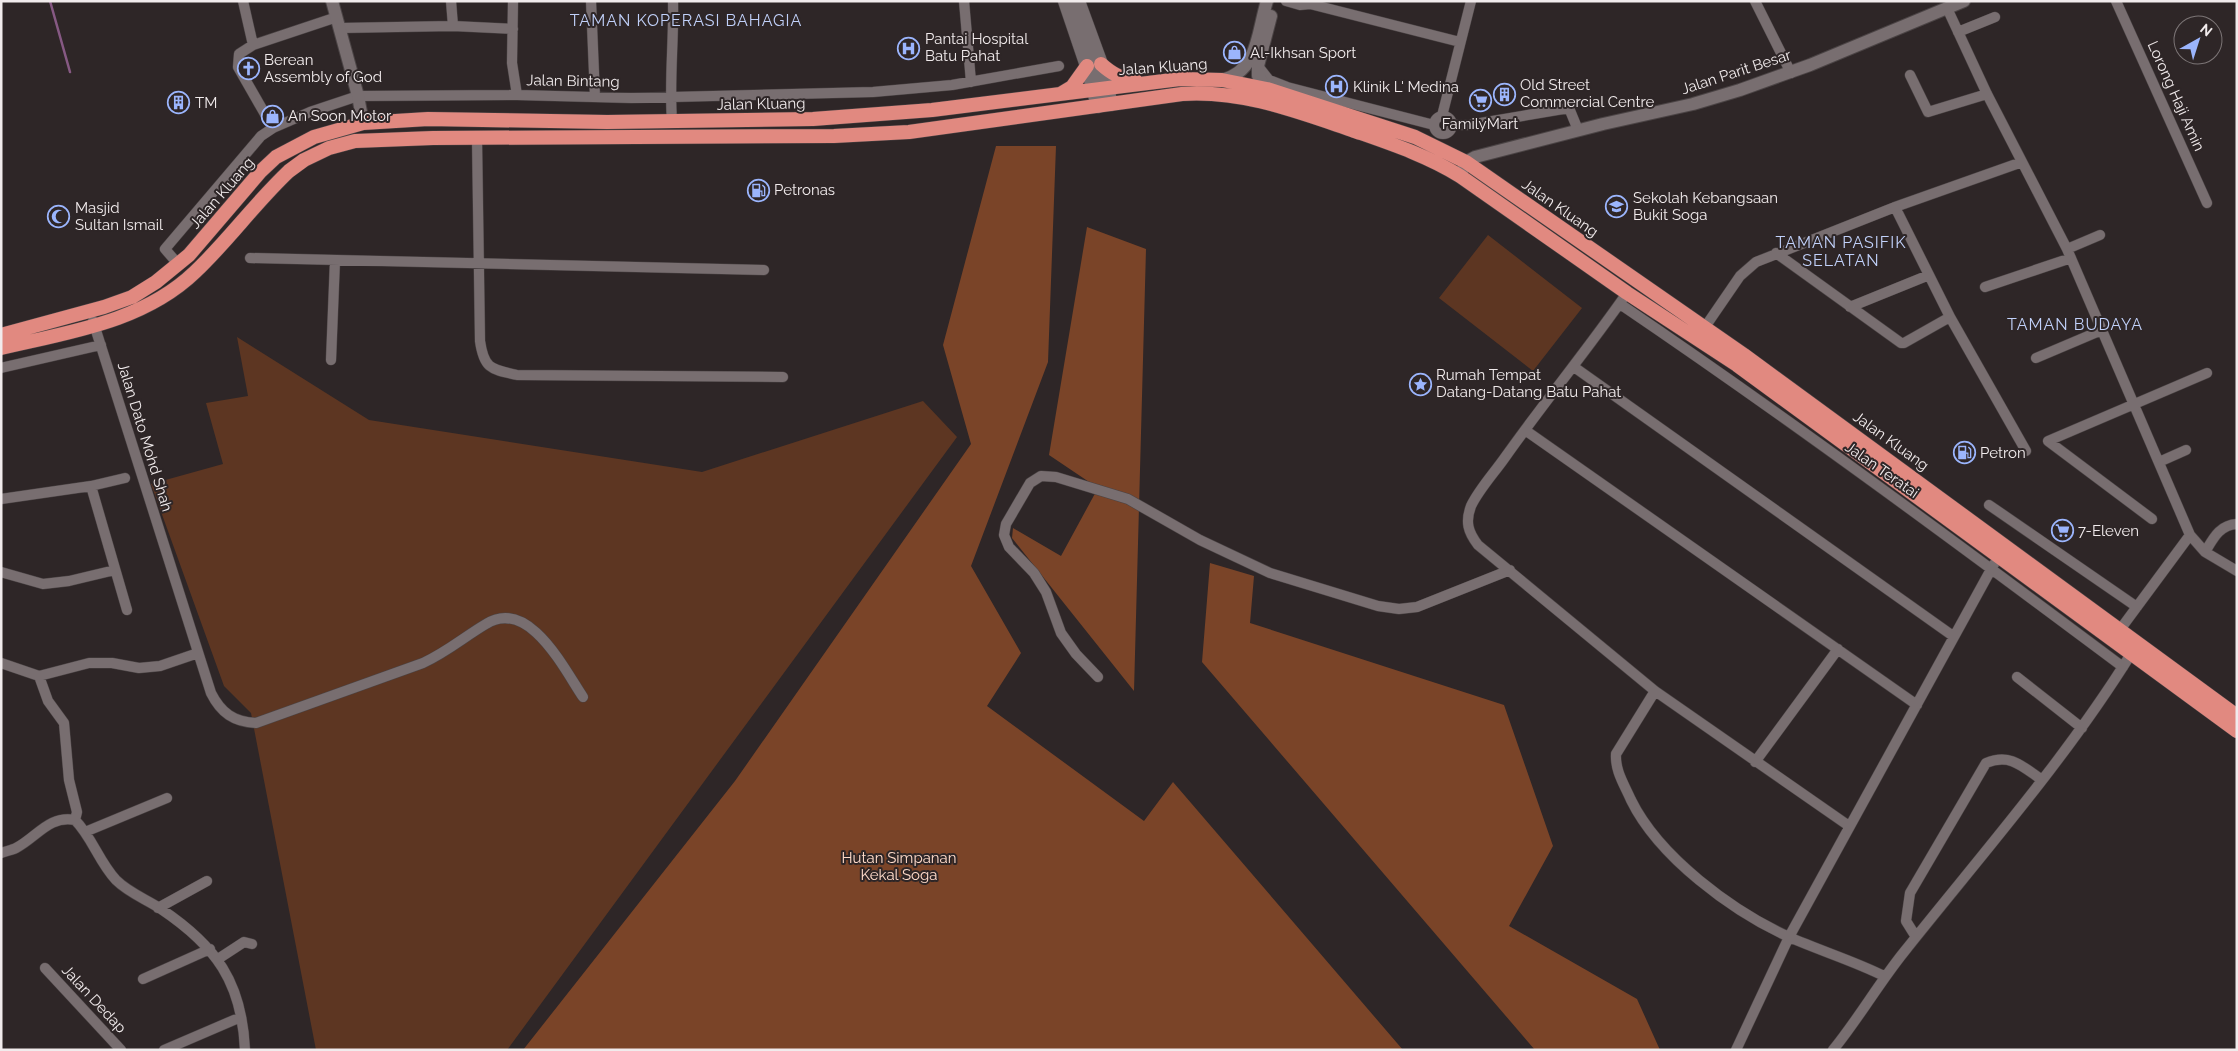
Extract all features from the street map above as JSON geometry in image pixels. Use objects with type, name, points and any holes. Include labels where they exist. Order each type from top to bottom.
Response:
[{"type":"highway","points":[[1057,95],[1072,87],[1094,65],[1121,78],[1148,82]]},
{"type":"highway","name":"Jalan Kluang","points":[[1,335],[90,311],[132,297],[156,282],[178,264],[207,235],[260,172],[276,158],[314,137],[363,123],[428,119],[672,121],[875,116],[1057,95],[1180,78],[1222,80],[1267,89],[1415,137],[1466,162],[1705,327],[1919,481],[2119,631],[2237,716]]},
{"type":"highway","name":"Jalan Kluang","points":[[1,348],[94,325],[144,308],[173,290],[198,269],[275,184],[304,160],[330,148],[355,141],[477,138],[834,136],[909,132],[1200,93],[1240,96],[1278,106],[1382,141],[1441,164],[1460,176],[1624,299],[1736,365],[1849,458],[1995,563],[2131,654],[2237,731]]},
{"type":"highway","points":[[1614,265],[1626,280],[1624,299]]},
{"type":"main road","points":[[1065,1],[1094,65]]},
{"type":"main road","points":[[1078,1],[1104,105]]},
{"type":"street","points":[[242,1],[253,45]]},
{"type":"street","points":[[332,1],[358,96],[363,123]]},
{"type":"street","points":[[451,1],[453,26]]},
{"type":"street","points":[[513,1],[512,63],[517,95]]},
{"type":"street","points":[[591,1],[594,98]]},
{"type":"street","points":[[672,121],[670,96],[674,47],[673,1]]},
{"type":"street","points":[[964,1],[971,82]]},
{"type":"street","points":[[1222,80],[1241,72],[1250,60],[1267,1]]},
{"type":"street","points":[[1267,89],[1258,76],[1258,66],[1275,1]]},
{"type":"street","points":[[1286,1],[1300,6],[1309,2],[1460,42]]},
{"type":"street","points":[[1442,116],[1471,1]]},
{"type":"street","points":[[1755,1],[1789,69]]},
{"type":"street","name":"Jalan Parit Besar","points":[[1466,162],[1475,157],[1578,130],[1694,104],[1964,1]]},
{"type":"street","name":"Lorong Haji Amin","points":[[2116,1],[2207,203]]},
{"type":"street","points":[[1947,8],[1987,94],[2069,254],[2190,535],[2205,552],[2237,571]]},
{"type":"street","points":[[1958,32],[1995,17]]},
{"type":"street","points":[[273,128],[238,66],[239,54],[253,45],[338,23],[513,29]]},
{"type":"street","name":"Jalan Bintang","points":[[178,264],[164,249],[261,136],[273,128],[310,112],[358,96],[517,95],[594,98],[873,92],[971,82],[1059,66]]},
{"type":"street","points":[[1258,66],[1269,80],[1287,87],[1434,125]]},
{"type":"street","points":[[1910,75],[1928,112],[1987,94]]},
{"type":"street","points":[[1452,125],[1470,125],[1569,108],[1578,130]]},
{"type":"street","points":[[1442,116],[1448,118],[1452,125],[1449,131],[1444,134],[1436,130],[1434,125],[1437,118],[1442,116]]},
{"type":"street","points":[[477,138],[480,341],[482,360],[494,370],[517,376],[783,377]]},
{"type":"street","points":[[1460,176],[1466,162]]},
{"type":"street","points":[[1705,327],[1740,276],[1756,262],[1776,252],[1895,207],[2022,162]]},
{"type":"street","points":[[1895,207],[1950,317],[2026,451]]},
{"type":"street","points":[[1985,287],[2069,254],[2100,235]]},
{"type":"street","points":[[1776,252],[1898,341],[1904,343],[1950,317]]},
{"type":"street","points":[[250,258],[764,270]]},
{"type":"street","points":[[331,360],[335,260]]},
{"type":"street","points":[[1850,307],[1928,275]]},
{"type":"street","points":[[1624,299],[1574,367],[1524,430],[1471,505],[1467,521],[1469,534],[1478,545],[1655,691],[1849,826]]},
{"type":"street","name":"Jalan Dato Mohd Shah","points":[[90,311],[211,693],[218,707],[229,716],[243,723],[256,724],[424,663],[458,644],[487,623],[512,619],[528,626],[541,635],[583,697]]},
{"type":"street","points":[[2036,358],[2102,330]]},
{"type":"street","points":[[1,368],[101,345]]},
{"type":"street","points":[[1574,367],[1953,636]]},
{"type":"street","points":[[2152,519],[2048,441],[2207,373]]},
{"type":"street","points":[[1524,430],[1917,705]]},
{"type":"street","points":[[2159,462],[2186,450]]},
{"type":"street","points":[[1098,677],[1076,654],[1061,633],[1046,592],[1034,574],[1009,547],[1004,535],[1006,524],[1030,483],[1041,476],[1056,477],[1128,499],[1200,540],[1270,573],[1378,606],[1399,609],[1417,606],[1510,570]]},
{"type":"street","points":[[1,499],[91,486],[125,478]]},
{"type":"street","points":[[91,486],[127,610]]},
{"type":"street","points":[[1989,505],[2137,607]]},
{"type":"street","points":[[2205,552],[2219,531],[2226,526],[2237,524]]},
{"type":"street","points":[[2119,631],[2190,535]]},
{"type":"street","points":[[1736,1050],[1789,937],[1953,636],[1995,563],[2123,667]]},
{"type":"street","points":[[1,572],[43,584],[69,581],[115,570]]},
{"type":"street","points":[[1755,762],[1838,649]]},
{"type":"street","points":[[1,663],[39,676],[88,663],[112,663],[139,668],[160,666],[198,653]]},
{"type":"street","points":[[1833,1050],[1854,1025],[1884,976],[2082,728],[2131,654]]},
{"type":"street","points":[[39,676],[48,701],[64,722],[69,780],[77,812],[75,820]]},
{"type":"street","points":[[2017,677],[2082,728]]},
{"type":"street","points":[[1655,691],[1616,754],[1617,770],[1644,822],[1665,848],[1720,896],[1748,915],[1789,937],[1884,976]]},
{"type":"street","points":[[1916,937],[1906,921],[1910,893],[1986,763],[2000,758],[2009,760],[2018,763],[2042,780]]},
{"type":"street","points":[[85,832],[166,798]]},
{"type":"street","points":[[1,853],[16,848],[36,831],[56,821],[66,818],[75,820],[116,880],[140,899],[158,908],[189,929],[218,958],[233,987],[241,1017],[245,1050]]},
{"type":"street","points":[[158,908],[207,881]]},
{"type":"street","points":[[218,958],[244,942],[252,944]]},
{"type":"street","points":[[143,979],[210,949]]},
{"type":"street","name":"Jalan Dedap","points":[[45,968],[121,1050]]},
{"type":"street","points":[[164,1050],[241,1017]]},
{"type":"shaded area","points":[[1488,235],[1582,308],[1533,371],[1439,298]]},
{"type":"shaded area","points":[[237,337],[369,420],[702,472],[923,401],[957,437],[507,1050],[316,1050],[251,713],[224,686],[151,484],[223,464],[206,403],[248,396]]},
{"type":"green space","name":"Hutan Simpanan Kekal Soga","points":[[996,146],[1056,146],[1048,362],[971,566],[1021,653],[987,706],[1144,821],[1173,782],[1403,1050],[523,1050],[735,781],[971,444],[943,345]]},
{"type":"green space","points":[[1087,227],[1146,249],[1134,691],[1012,538],[1013,528],[1061,556],[1098,488],[1049,455]]},
{"type":"green space","points":[[1210,563],[1254,576],[1250,623],[1504,705],[1553,846],[1509,926],[1637,999],[1660,1050],[1535,1050],[1202,662]]},
{"type":"waterway","points":[[50,1],[70,72]]},
{"type":"place","name":"Pantai Hospital Batu Pahat","points":[[909,48]]},
{"type":"place","name":"Al-Ikhsan Sport","points":[[1234,53]]},
{"type":"place","name":"Berean Assembly of God","points":[[248,69]]},
{"type":"place","name":"Klinik L' Medina","points":[[1337,87]]},
{"type":"place","name":"Old Street Commercial Centre","points":[[1504,94]]},
{"type":"place","name":"FamilyMart","points":[[1480,101]]},
{"type":"place","name":"TM","points":[[179,103]]},
{"type":"place","name":"An Soon Motor","points":[[272,116]]},
{"type":"place","name":"Petronas","points":[[758,190]]},
{"type":"place","name":"Sekolah Kebangsaan Bukit Soga","points":[[1617,207]]},
{"type":"place","name":"Masjid Sultan Ismail","points":[[59,217]]},
{"type":"place","name":"Rumah Tempat Datang-Datang Batu Pahat","points":[[1420,384]]},
{"type":"place","name":"Petron","points":[[1964,453]]},
{"type":"place","name":"7-Eleven","points":[[2062,531]]},
{"type":"district","name":"TAMAN KOPERASI BAHAGIA","points":[[686,20]]},
{"type":"district","name":"TAMAN PASIFIK SELATAN","points":[[1841,251]]},
{"type":"district","name":"TAMAN BUDAYA","points":[[2075,324]]}]
